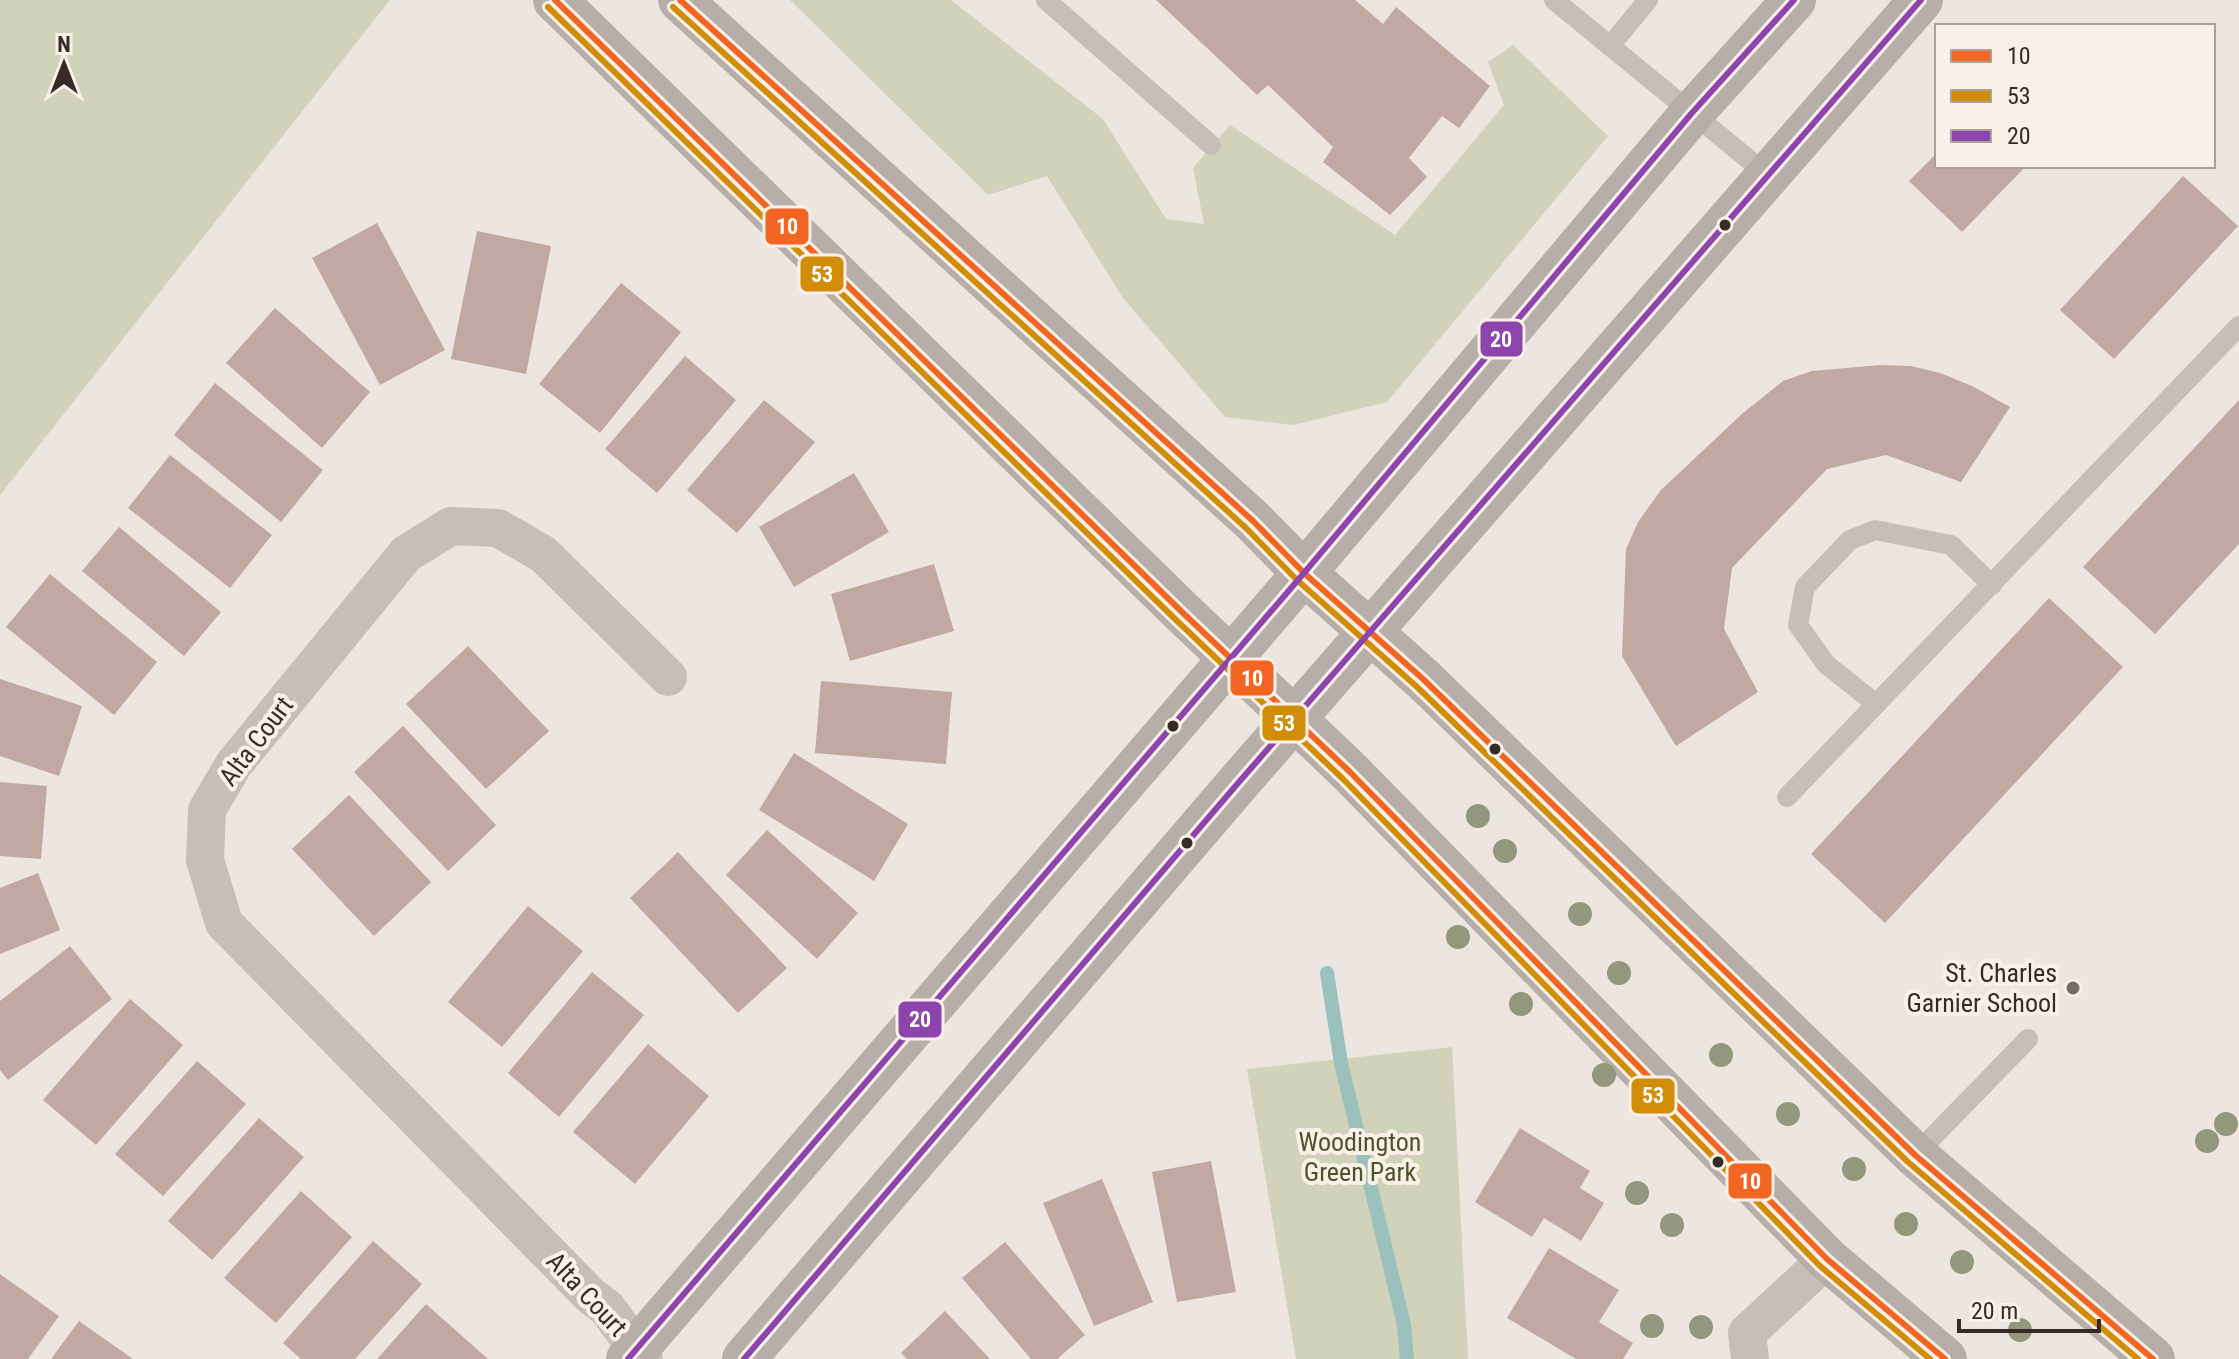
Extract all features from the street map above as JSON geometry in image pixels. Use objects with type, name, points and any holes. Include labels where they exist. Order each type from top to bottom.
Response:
[{"type":"street","points":[[555,0],[1350,772],[1827,1259],[1945,1359]]},
{"type":"street","points":[[680,0],[1423,679],[1915,1155],[2153,1359]]},
{"type":"street","points":[[636,1356],[1691,114],[1794,0]]},
{"type":"street","points":[[744,1359],[1295,719],[1921,0]]},
{"type":"street","name":"Alta Court","points":[[636,1356],[607,1308],[591,1296],[224,923],[205,860],[206,823],[207,810],[234,764],[406,554],[451,526],[498,528],[543,554],[668,677]]},
{"type":"street","points":[[1750,1359],[1747,1333],[1827,1259]]},
{"type":"lane","points":[[1046,0],[1211,145]]},
{"type":"lane","points":[[1554,0],[1769,176]]},
{"type":"lane","points":[[1610,46],[1648,0]]},
{"type":"lane","points":[[1787,797],[2239,326]]},
{"type":"lane","points":[[1876,704],[1826,664],[1798,625],[1805,587],[1850,540],[1875,530],[1951,545],[1992,585]]},
{"type":"lane","points":[[1915,1155],[2028,1039]]},
{"type":"green space","points":[[0,0],[390,0],[0,495]]},
{"type":"green space","points":[[790,0],[951,0],[1103,119],[1166,219],[1204,224],[1193,168],[1230,125],[1395,235],[1504,105],[1488,62],[1513,45],[1608,136],[1387,402],[1294,425],[1225,417],[1123,298],[1047,176],[988,195]]},
{"type":"green space","name":"Woodington Green Park","points":[[1452,1047],[1468,1359],[1296,1359],[1247,1069]]},
{"type":"building","points":[[1156,0],[1355,0],[1383,24],[1396,7],[1490,86],[1459,128],[1442,116],[1409,158],[1427,177],[1390,215],[1323,162],[1333,147],[1268,85],[1257,95]]},
{"type":"building","points":[[1935,155],[1935,168],[2024,168],[1962,232],[1909,181]]},
{"type":"building","points":[[2183,176],[2238,226],[2114,359],[2060,310]]},
{"type":"building","points":[[377,223],[445,350],[380,385],[312,258]]},
{"type":"building","points":[[477,231],[551,246],[526,374],[451,359]]},
{"type":"building","points":[[621,283],[681,332],[600,433],[539,384]]},
{"type":"building","points":[[275,308],[370,392],[322,448],[226,363]]},
{"type":"building","points":[[685,356],[736,400],[657,493],[605,449]]},
{"type":"building","points":[[1881,365],[1911,366],[1940,373],[2010,407],[1961,482],[1886,455],[1827,469],[1732,568],[1724,629],[1758,692],[1676,746],[1622,656],[1626,549],[1638,522],[1661,490],[1743,413],[1783,381],[1812,371]]},
{"type":"building","points":[[215,383],[323,470],[281,522],[174,435]]},
{"type":"building","points":[[764,400],[815,442],[737,533],[687,490]]},
{"type":"building","points":[[2239,400],[2239,544],[2155,634],[2083,567]]},
{"type":"building","points":[[170,455],[272,535],[230,588],[128,508]]},
{"type":"building","points":[[854,473],[889,532],[794,587],[759,527]]},
{"type":"building","points":[[119,527],[221,612],[184,656],[82,571]]},
{"type":"building","points":[[934,564],[954,631],[850,661],[831,594]]},
{"type":"building","points":[[50,574],[157,662],[114,715],[6,627]]},
{"type":"building","points":[[2049,598],[2123,667],[1885,923],[1811,854]]},
{"type":"building","points":[[468,646],[549,731],[486,789],[406,704]]},
{"type":"building","points":[[0,679],[82,706],[59,776],[0,756]]},
{"type":"building","points":[[821,681],[952,692],[946,764],[815,753]]},
{"type":"building","points":[[403,726],[496,825],[448,871],[354,772]]},
{"type":"building","points":[[794,753],[908,824],[874,881],[759,810]]},
{"type":"building","points":[[0,782],[47,786],[41,859],[0,856]]},
{"type":"building","points":[[349,795],[431,882],[374,936],[292,849]]},
{"type":"building","points":[[767,830],[858,913],[817,959],[726,875]]},
{"type":"building","points":[[678,852],[787,968],[738,1013],[630,898]]},
{"type":"building","points":[[38,873],[60,930],[0,954],[0,888]]},
{"type":"building","points":[[528,906],[583,951],[502,1047],[448,1002]]},
{"type":"building","points":[[70,946],[112,999],[8,1080],[0,1070],[0,1001]]},
{"type":"building","points":[[592,972],[644,1015],[559,1117],[508,1073]]},
{"type":"building","points":[[130,999],[183,1045],[96,1145],[43,1100]]},
{"type":"building","points":[[648,1044],[709,1096],[635,1184],[573,1132]]},
{"type":"building","points":[[197,1061],[246,1104],[163,1196],[115,1154]]},
{"type":"building","points":[[259,1118],[304,1157],[212,1260],[168,1221]]},
{"type":"building","points":[[1520,1128],[1590,1171],[1580,1188],[1604,1203],[1581,1241],[1544,1218],[1532,1237],[1475,1202]]},
{"type":"building","points":[[1211,1161],[1236,1292],[1177,1302],[1152,1172]]},
{"type":"building","points":[[1102,1179],[1153,1302],[1094,1326],[1043,1203]]},
{"type":"building","points":[[301,1191],[352,1237],[276,1323],[224,1278]]},
{"type":"building","points":[[373,1241],[422,1284],[355,1359],[301,1359],[283,1343]]},
{"type":"building","points":[[1005,1242],[1085,1335],[1057,1359],[1031,1359],[962,1278]]},
{"type":"building","points":[[1549,1248],[1619,1290],[1599,1322],[1633,1343],[1623,1359],[1576,1359],[1507,1318]]},
{"type":"building","points":[[0,1274],[59,1316],[28,1359],[0,1359]]},
{"type":"building","points":[[426,1304],[488,1359],[377,1359]]},
{"type":"building","points":[[945,1311],[990,1359],[907,1359],[901,1353]]},
{"type":"building","points":[[79,1321],[133,1359],[51,1359]]},
{"type":"waterway","points":[[1327,973],[1341,1063],[1404,1325],[1407,1359]]},
{"type":"transit line","name":"10","points":[[555,0],[1350,772],[1827,1259],[1945,1359]]},
{"type":"transit line","name":"10","points":[[680,0],[1423,679],[1915,1155],[2153,1359]]},
{"type":"transit line","name":"20","points":[[628,1359],[1304,573],[1691,114],[1794,0]]},
{"type":"transit line","name":"20","points":[[744,1359],[1239,782],[1921,0]]},
{"type":"transit line","name":"53","points":[[548,7],[1343,779],[1820,1266],[1930,1359]]},
{"type":"transit line","name":"53","points":[[673,7],[1416,686],[1908,1162],[2138,1359]]},
{"type":"place","name":"St. Charles Garnier School","points":[[2073,988]]}]
